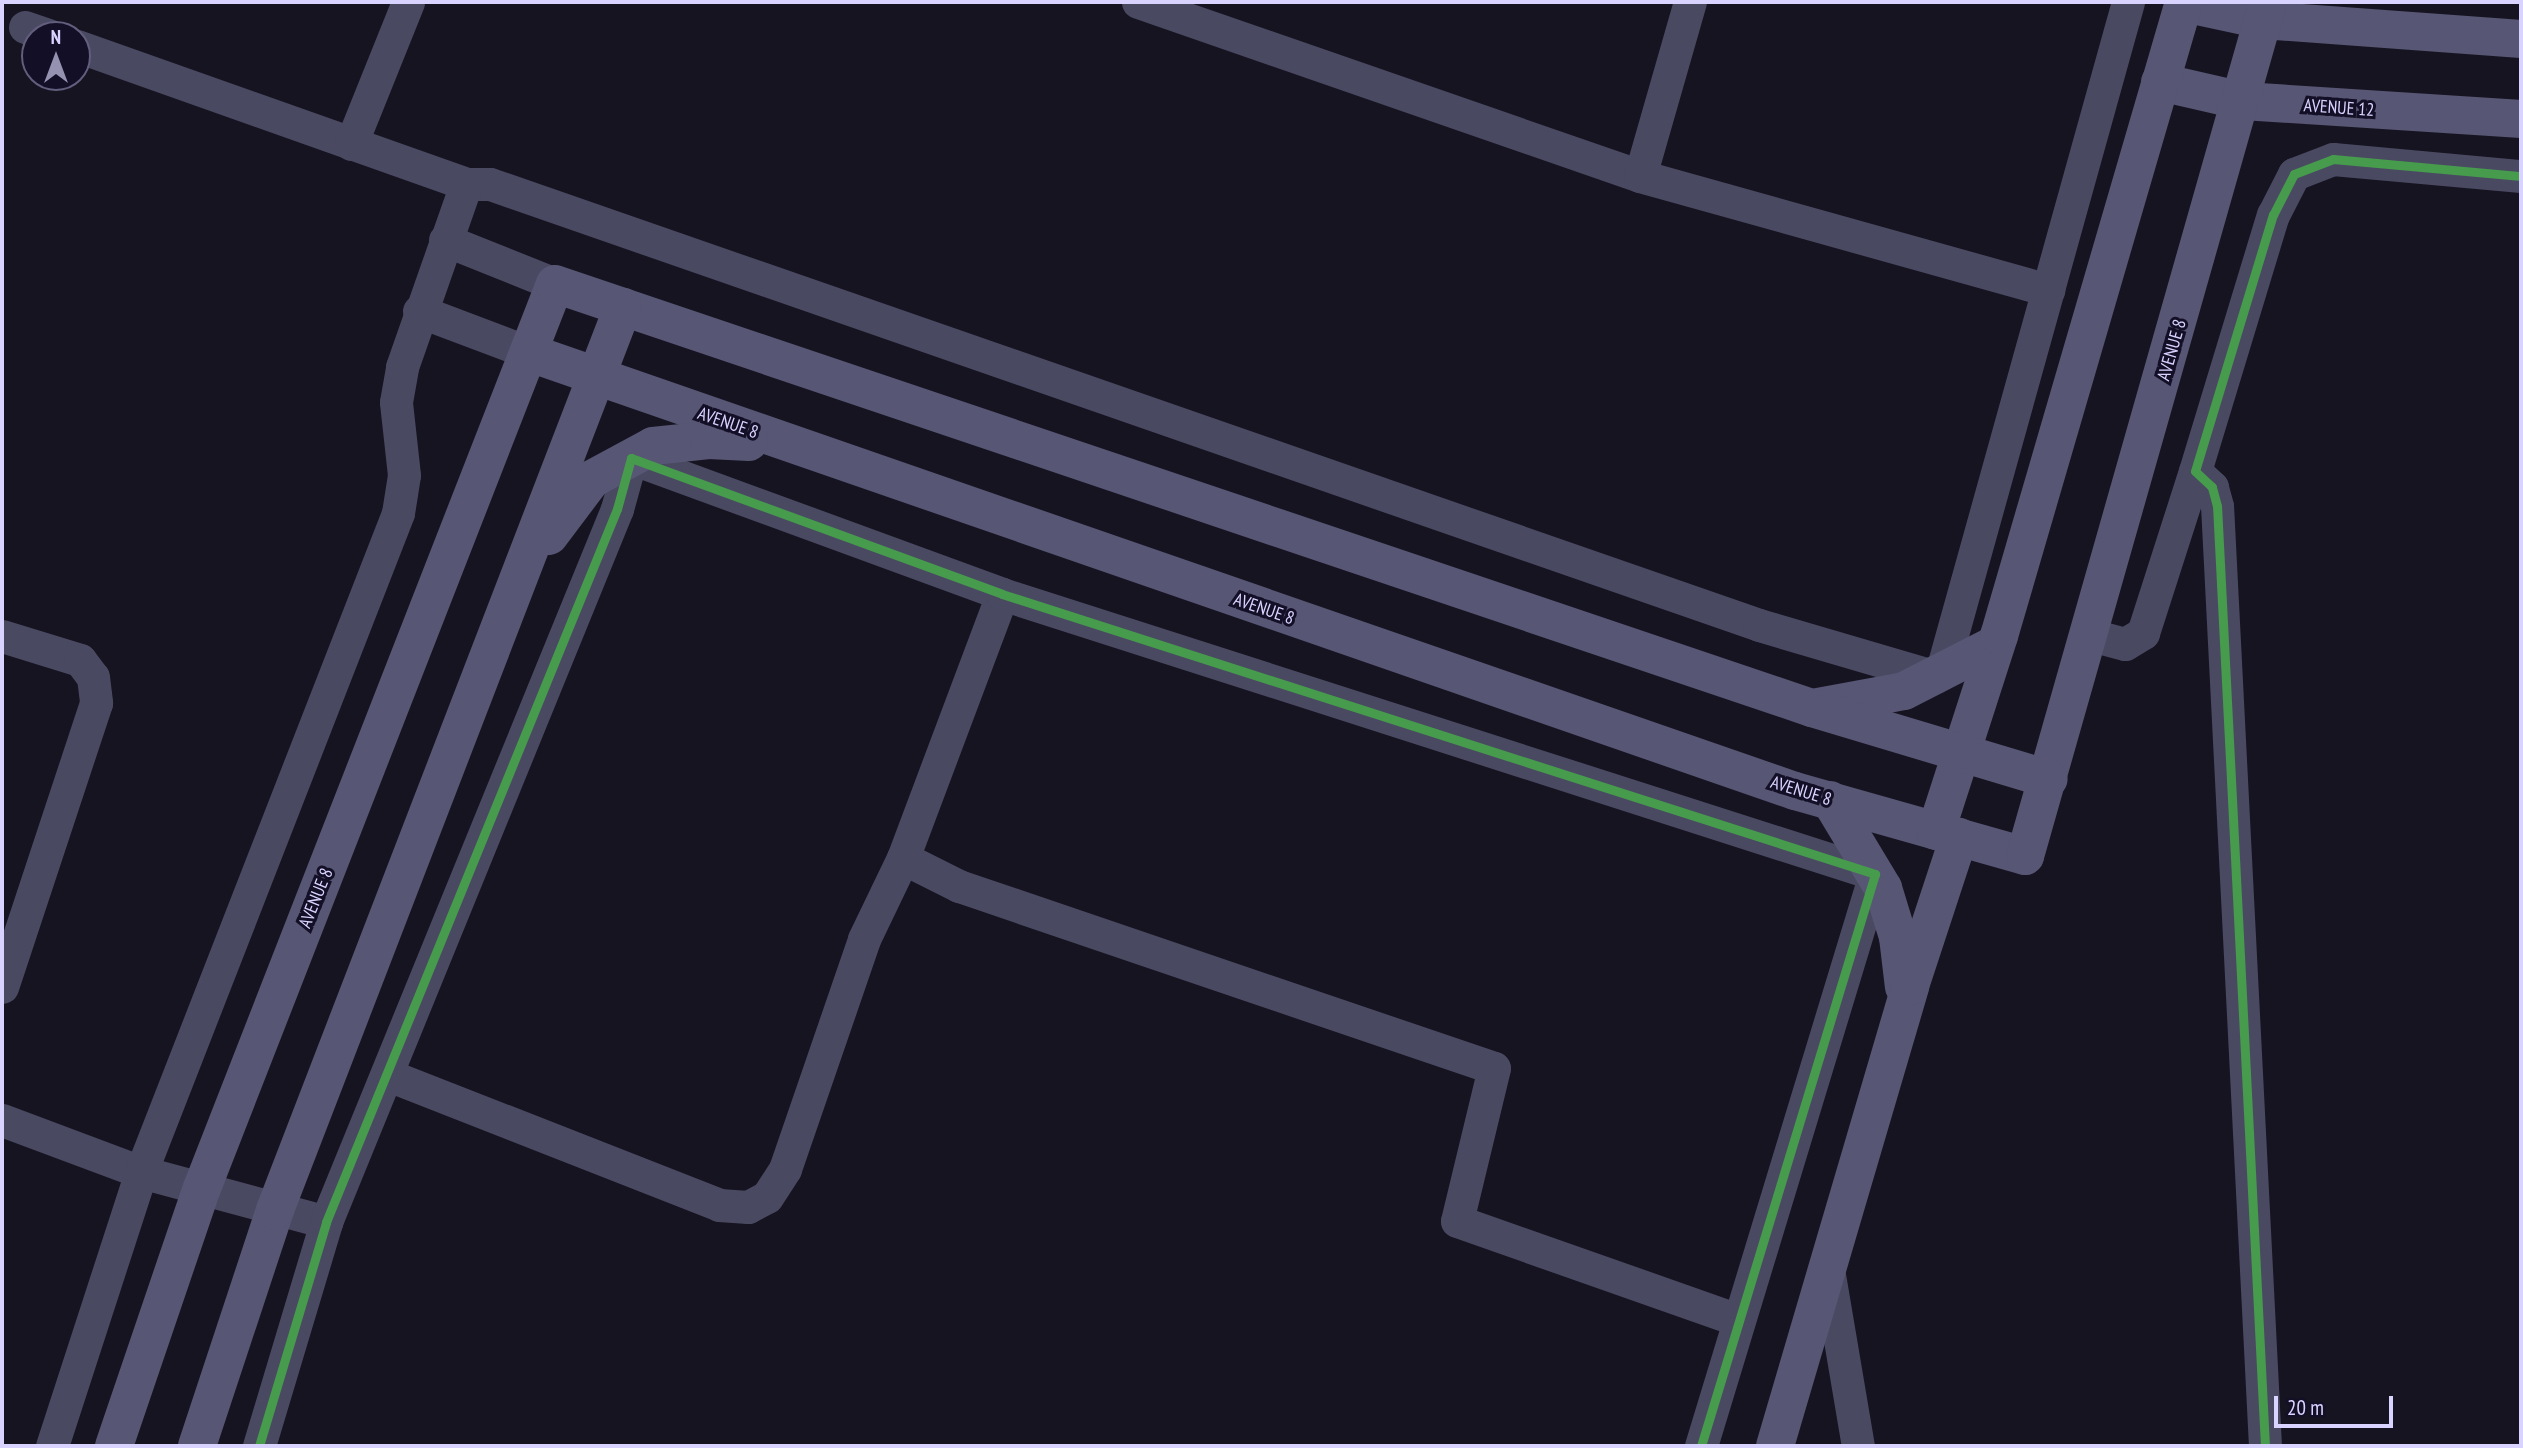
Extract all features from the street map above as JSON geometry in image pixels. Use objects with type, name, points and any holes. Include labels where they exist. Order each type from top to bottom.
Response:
[{"type":"main road","points":[[1775,1446],[1906,999],[1947,834],[1960,754],[1996,644],[2184,3],[2521,38]]},
{"type":"main road","name":"AVENUE 8","points":[[530,354],[1830,800],[2025,856],[2091,635],[2243,101],[2265,11]]},
{"type":"main road","name":"AVENUE 12","points":[[2160,82],[2243,101],[2521,119]]},
{"type":"main road","points":[[555,284],[1812,708],[2049,779]]},
{"type":"main road","name":"AVENUE 8","points":[[114,1446],[202,1188],[530,354],[555,284]]},
{"type":"main road","points":[[197,1446],[275,1210],[623,307]]},
{"type":"main road","points":[[511,598],[567,507],[592,479],[653,446],[673,442],[789,444]]},
{"type":"main road","points":[[1812,708],[1904,691],[1996,644]]},
{"type":"main road","points":[[1830,800],[1875,873],[1898,937],[1906,999]]},
{"type":"street","points":[[351,144],[408,2]]},
{"type":"street","points":[[1138,2],[1640,176],[2048,290]]},
{"type":"street","points":[[1640,176],[1690,2]]},
{"type":"street","points":[[91,51],[466,184],[490,184],[1759,625],[1938,675],[2128,2]]},
{"type":"street","points":[[2091,635],[2125,644],[2143,633],[2273,215],[2294,174],[2333,159],[2521,176]]},
{"type":"street","points":[[52,1446],[141,1172],[398,513],[404,475],[396,402],[419,311],[466,184]]},
{"type":"street","points":[[446,240],[555,284]]},
{"type":"street","points":[[419,311],[530,354]]},
{"type":"street","points":[[259,1446],[326,1222],[617,509],[631,458],[1002,594],[1875,873],[1702,1446]]},
{"type":"street","points":[[2195,471],[2212,487],[2217,506],[2265,1446]]},
{"type":"street","points":[[388,1075],[719,1205],[748,1207],[767,1197],[785,1169],[864,939],[903,858],[1002,594]]},
{"type":"street","points":[[2,636],[80,660],[93,677],[96,703],[2,987]]},
{"type":"street","points":[[903,858],[959,886],[1494,1068],[1457,1221],[1738,1320]]},
{"type":"street","points":[[2,1120],[141,1172],[326,1222]]},
{"type":"street","points":[[1827,1263],[1858,1446]]},
{"type":"cycle path","points":[[2265,1446],[2217,506],[2212,487],[2195,471],[2273,215],[2294,174],[2333,159],[2521,176]]},
{"type":"cycle path","points":[[259,1446],[326,1222],[617,509],[631,458],[1002,594],[1875,874],[1701,1446]]}]
